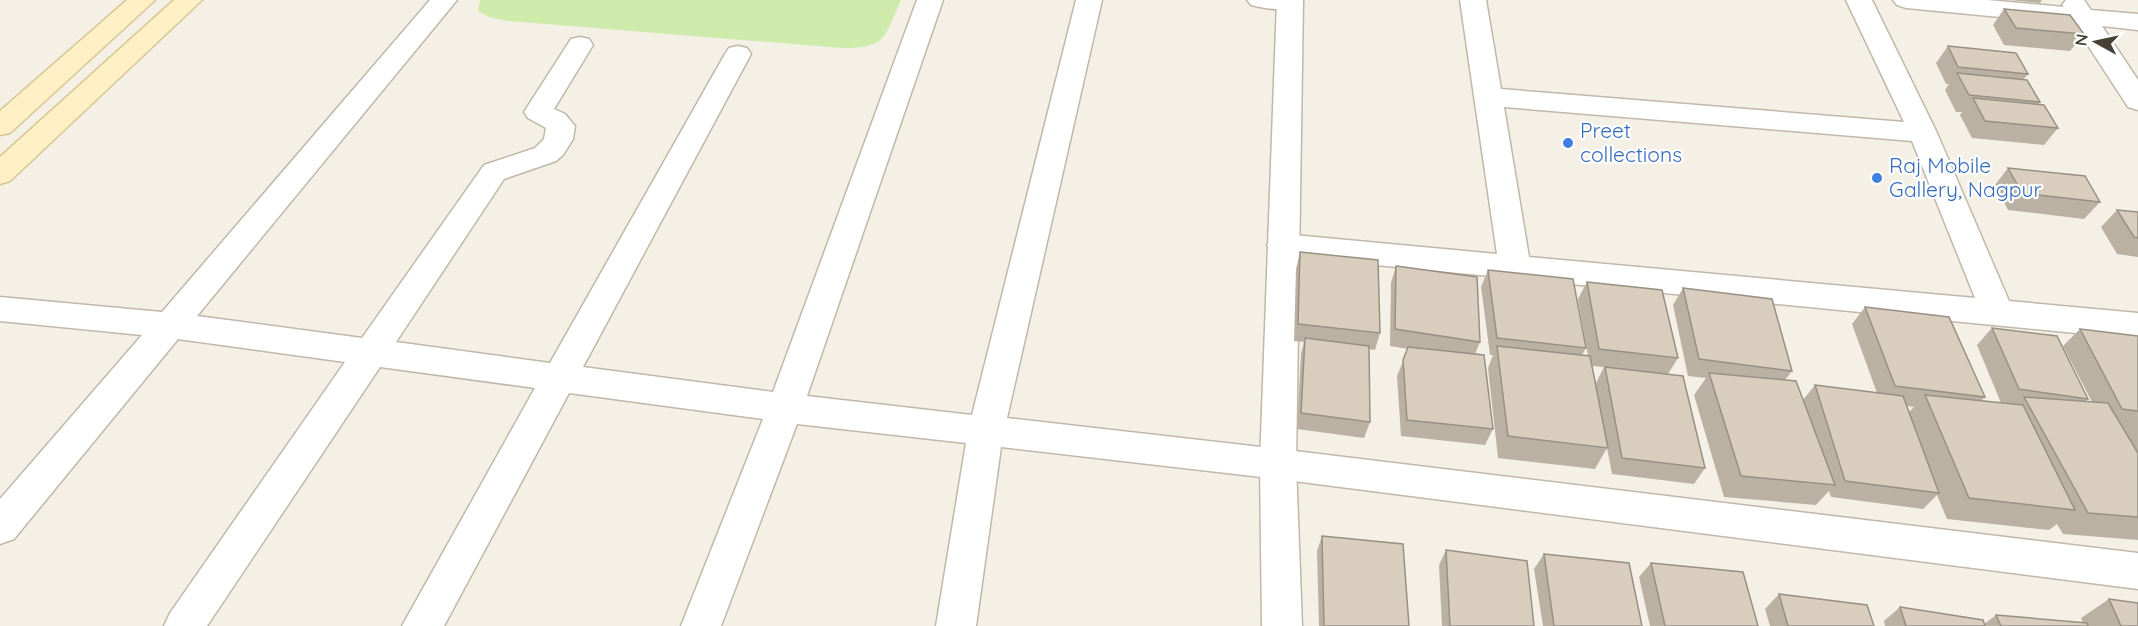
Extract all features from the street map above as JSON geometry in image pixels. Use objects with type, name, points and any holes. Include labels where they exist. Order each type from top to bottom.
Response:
[{"type":"main road","points":[[0,126],[142,0]]},
{"type":"main road","points":[[0,174],[189,0]]},
{"type":"street","points":[[0,527],[444,0]]},
{"type":"street","points":[[701,626],[785,408],[930,0]]},
{"type":"street","points":[[956,626],[986,430],[1089,0]]},
{"type":"street","points":[[1473,0],[1515,267]]},
{"type":"street","points":[[1860,0],[1923,133],[1997,312]]},
{"type":"street","points":[[1906,0],[2078,8],[2138,22]]},
{"type":"street","points":[[1280,1],[1283,245],[1278,464],[1282,626]]},
{"type":"street","points":[[2078,8],[2138,101]]},
{"type":"street","points":[[184,626],[370,350],[494,172],[513,164],[534,161],[556,147],[561,126],[555,120],[538,112],[580,45]]},
{"type":"street","points":[[422,626],[738,54]]},
{"type":"street","points":[[1488,97],[1923,133]]},
{"type":"street","points":[[1283,245],[2138,326]]},
{"type":"street","points":[[0,309],[170,325],[370,350],[785,408],[1278,464],[2138,571]]},
{"type":"green space","points":[[480,0],[901,0],[887,32],[876,43],[868,46],[842,48],[508,21],[489,17],[478,11]]},
{"type":"building","points":[[2004,9],[2070,15],[2084,34],[2016,28]]},
{"type":"building","points":[[1948,46],[2016,53],[2028,74],[1958,67]]},
{"type":"building","points":[[1957,73],[2027,80],[2040,102],[1969,95]]},
{"type":"building","points":[[1973,98],[2044,105],[2058,128],[1985,121]]},
{"type":"building","points":[[2008,168],[2085,176],[2100,202],[2022,193]]},
{"type":"building","points":[[2117,210],[2138,212],[2138,238],[2134,237]]},
{"type":"building","points":[[1300,252],[1378,260],[1380,333],[1298,324]]},
{"type":"building","points":[[1396,266],[1477,277],[1480,342],[1395,329]]},
{"type":"building","points":[[1488,270],[1573,279],[1586,348],[1497,338]]},
{"type":"building","points":[[1587,282],[1662,290],[1678,358],[1599,349]]},
{"type":"building","points":[[1683,288],[1772,299],[1792,371],[1699,359]]},
{"type":"building","points":[[1865,307],[1949,317],[1985,397],[1895,386]]},
{"type":"building","points":[[1992,328],[2057,336],[2088,399],[2019,389]]},
{"type":"building","points":[[2080,329],[2138,336],[2138,411],[2122,409]]},
{"type":"building","points":[[1305,338],[1369,346],[1370,422],[1301,413]]},
{"type":"building","points":[[1497,346],[1590,356],[1608,448],[1508,436]]},
{"type":"building","points":[[1408,347],[1484,355],[1493,429],[1407,420],[1403,360]]},
{"type":"building","points":[[1605,367],[1683,376],[1705,468],[1622,458]]},
{"type":"building","points":[[1709,373],[1796,381],[1835,485],[1741,476]]},
{"type":"building","points":[[1815,385],[1903,396],[1939,493],[1845,481]]},
{"type":"building","points":[[1925,395],[2023,405],[2075,510],[1969,498]]},
{"type":"building","points":[[2024,397],[2108,403],[2138,453],[2138,517],[2088,513]]},
{"type":"building","points":[[1322,536],[1403,544],[1409,626],[1324,626]]},
{"type":"building","points":[[1446,550],[1527,561],[1534,626],[1450,626]]},
{"type":"building","points":[[1544,554],[1629,563],[1642,626],[1554,626]]},
{"type":"building","points":[[1651,563],[1743,572],[1758,626],[1665,626]]},
{"type":"building","points":[[1779,594],[1867,605],[1874,626],[1788,626]]},
{"type":"building","points":[[2109,599],[2138,603],[2138,626],[2121,626]]},
{"type":"building","points":[[1900,607],[1983,620],[1985,626],[1906,626]]},
{"type":"building","points":[[1996,615],[2087,623],[2088,626],[2001,626]]},
{"type":"place","name":"Preet collections","points":[[1568,143]]},
{"type":"place","name":"Raj Mobile Gallery, Nagpur","points":[[1877,178]]}]
